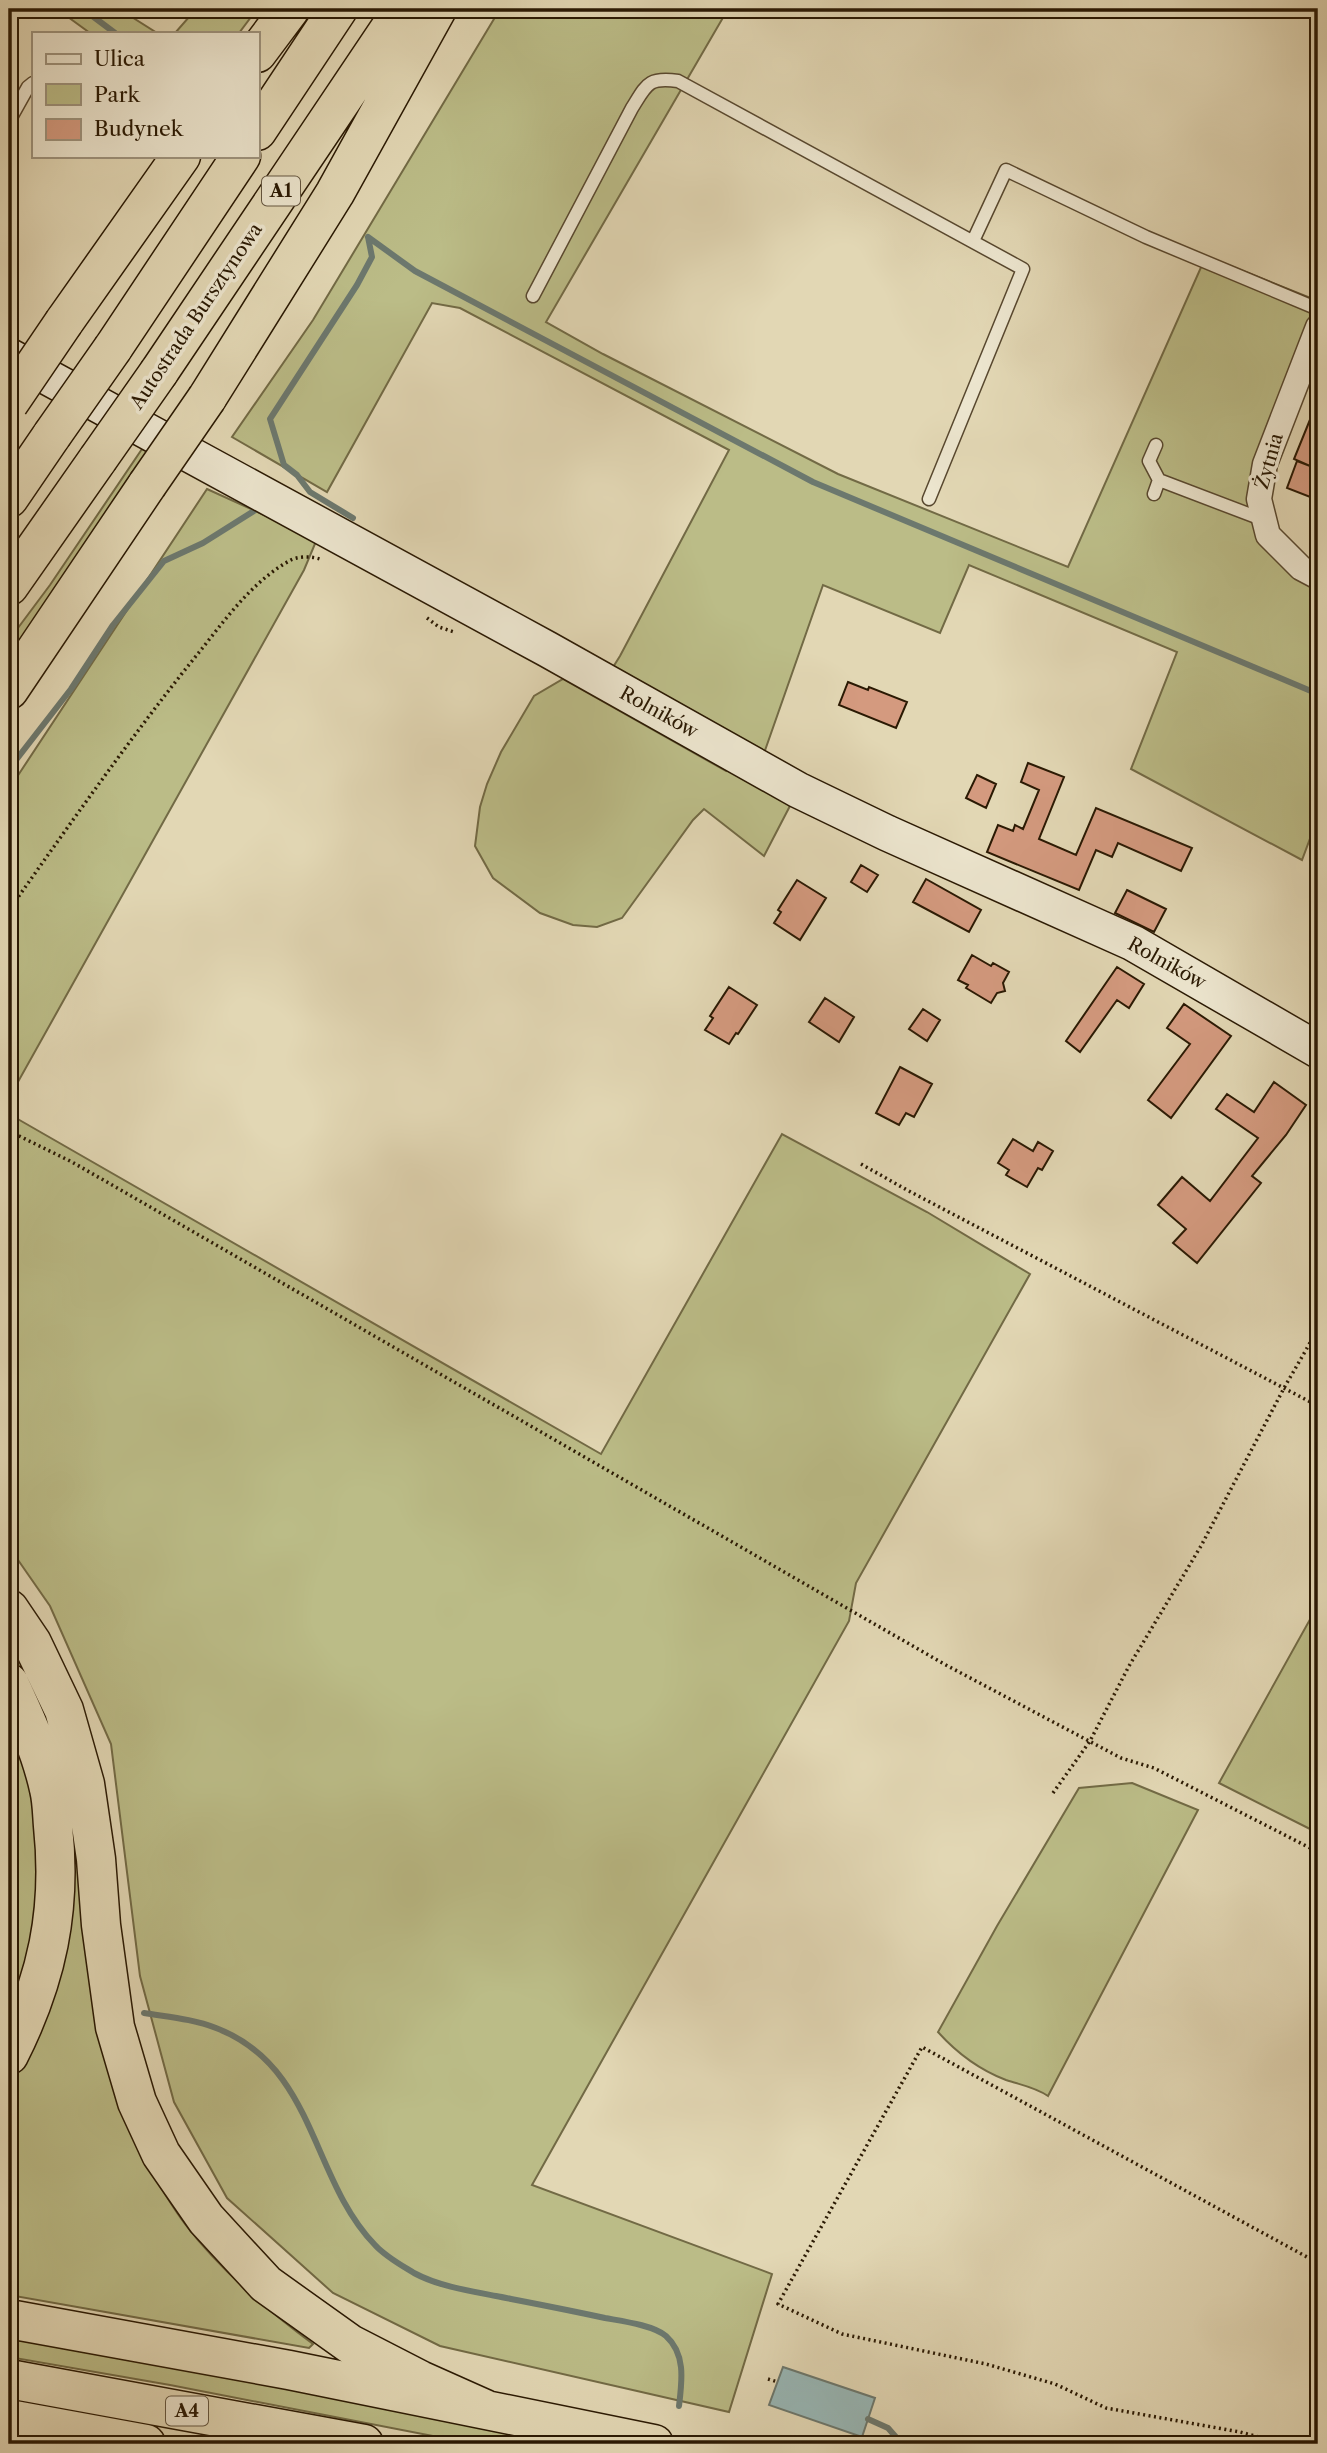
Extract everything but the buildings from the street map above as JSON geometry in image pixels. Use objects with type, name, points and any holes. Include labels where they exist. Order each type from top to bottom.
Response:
[{"type":"highway","points":[[259,50],[290,9]]},
{"type":"highway","points":[[259,128],[338,9]]},
{"type":"highway","name":"Autostrada Bursztynowa","points":[[9,586],[159,372],[402,9]]},
{"type":"highway","points":[[9,690],[207,398],[335,193],[437,9]]},
{"type":"highway","points":[[9,403],[180,158]]},
{"type":"highway","points":[[9,498],[240,158]]},
{"type":"highway","points":[[9,1609],[32,1643],[64,1710],[85,1784],[115,2027],[137,2102],[161,2154],[206,2219],[266,2284],[350,2344],[485,2409]]},
{"type":"highway","points":[[9,1684],[30,1727],[50,1790],[56,1853],[54,1918],[27,2020],[9,2055]]},
{"type":"highway","points":[[9,2319],[289,2370],[654,2444]]},
{"type":"highway","name":"A4","points":[[9,2379],[364,2444]]},
{"type":"highway","name":"A4","points":[[9,2419],[146,2444]]},
{"type":"street","name":"Żytnia","points":[[1318,327],[1265,464],[1259,499],[1268,535],[1301,568],[1318,577]]},
{"type":"street","name":"Rolników","points":[[9,356],[478,611],[798,790],[887,833],[1133,943],[1318,1050]]},
{"type":"lane","points":[[533,296],[632,108],[647,85],[660,78],[678,81],[1023,269],[929,499]]},
{"type":"lane","points":[[9,121],[32,84]]},
{"type":"lane","points":[[973,241],[1006,170],[1146,237],[1318,309]]},
{"type":"lane","points":[[1156,445],[1149,461],[1159,480],[1264,520]]},
{"type":"lane","points":[[1154,494],[1159,480]]},
{"type":"path","points":[[9,910],[132,737],[233,610],[263,580],[291,559],[311,556],[329,562]]},
{"type":"path","points":[[424,615],[439,627],[453,632],[466,632],[478,611]]},
{"type":"path","points":[[9,1132],[84,1169],[944,1664],[1121,1758],[1154,1768],[1318,1852]]},
{"type":"path","points":[[861,1164],[1318,1406]]},
{"type":"path","points":[[1053,1793],[1090,1741],[1129,1666],[1201,1545],[1318,1329]]},
{"type":"path","points":[[1285,2444],[1240,2432],[1106,2408],[1055,2385],[986,2364],[842,2334],[778,2304],[922,2047],[1318,2263]]},
{"type":"path","points":[[768,2379],[778,2382]]},
{"type":"green space","points":[[57,9],[119,9],[155,32],[89,32]]},
{"type":"green space","points":[[196,9],[257,9],[240,32],[176,32]]},
{"type":"green space","points":[[500,9],[728,9],[546,322],[838,474],[1068,567],[1206,256],[1318,301],[1257,462],[1251,498],[1318,588],[1318,817],[1302,860],[1131,769],[1177,652],[969,565],[940,633],[823,585],[755,779],[792,802],[764,856],[704,809],[693,820],[622,918],[597,927],[573,925],[540,913],[493,878],[475,846],[480,807],[487,784],[501,752],[534,696],[563,679],[726,771],[740,749],[610,672],[729,450],[460,308],[432,303],[327,492],[232,437],[313,320]]},
{"type":"green space","points":[[142,449],[153,454],[9,666],[9,640],[50,585]]},
{"type":"green space","points":[[207,489],[317,539],[304,570],[9,1098],[9,789]]},
{"type":"green space","points":[[9,1114],[601,1454],[782,1134],[927,1212],[1030,1274],[856,1583],[849,1621],[532,2185],[772,2274],[729,2412],[440,2346],[333,2293],[227,2198],[174,2102],[140,1976],[111,1744],[50,1606],[9,1547]]},
{"type":"green space","points":[[1318,1605],[1318,1833],[1219,1783]]},
{"type":"green space","points":[[9,1639],[47,1713],[158,2183],[185,2224],[214,2258],[261,2303],[313,2344],[309,2348],[9,2295],[9,2082],[56,1981],[25,1688],[9,1658]]},
{"type":"green space","points":[[9,1717],[37,1799],[43,1911],[9,2018]]},
{"type":"green space","points":[[1132,1783],[1198,1810],[1048,2096],[978,2066],[938,2032],[1079,1788]]},
{"type":"green space","points":[[9,2334],[585,2444],[474,2444],[9,2357]]},
{"type":"water","points":[[783,2367],[875,2398],[862,2437],[769,2405]]},
{"type":"waterway","points":[[83,9],[114,32]]},
{"type":"waterway","points":[[368,237],[415,271],[813,482],[1318,694]]},
{"type":"waterway","points":[[353,518],[310,492],[297,475],[284,465],[270,419],[357,285],[372,257],[368,237]]},
{"type":"waterway","points":[[9,769],[71,689],[113,625],[164,561],[203,543],[257,509]]},
{"type":"waterway","points":[[144,2013],[189,2020],[216,2028],[249,2045],[274,2069],[293,2096],[354,2218],[375,2245],[389,2257],[423,2278],[443,2285],[637,2324],[660,2332],[672,2343],[680,2359],[679,2406]]},
{"type":"waterway","points":[[868,2419],[888,2428],[902,2444]]}]
